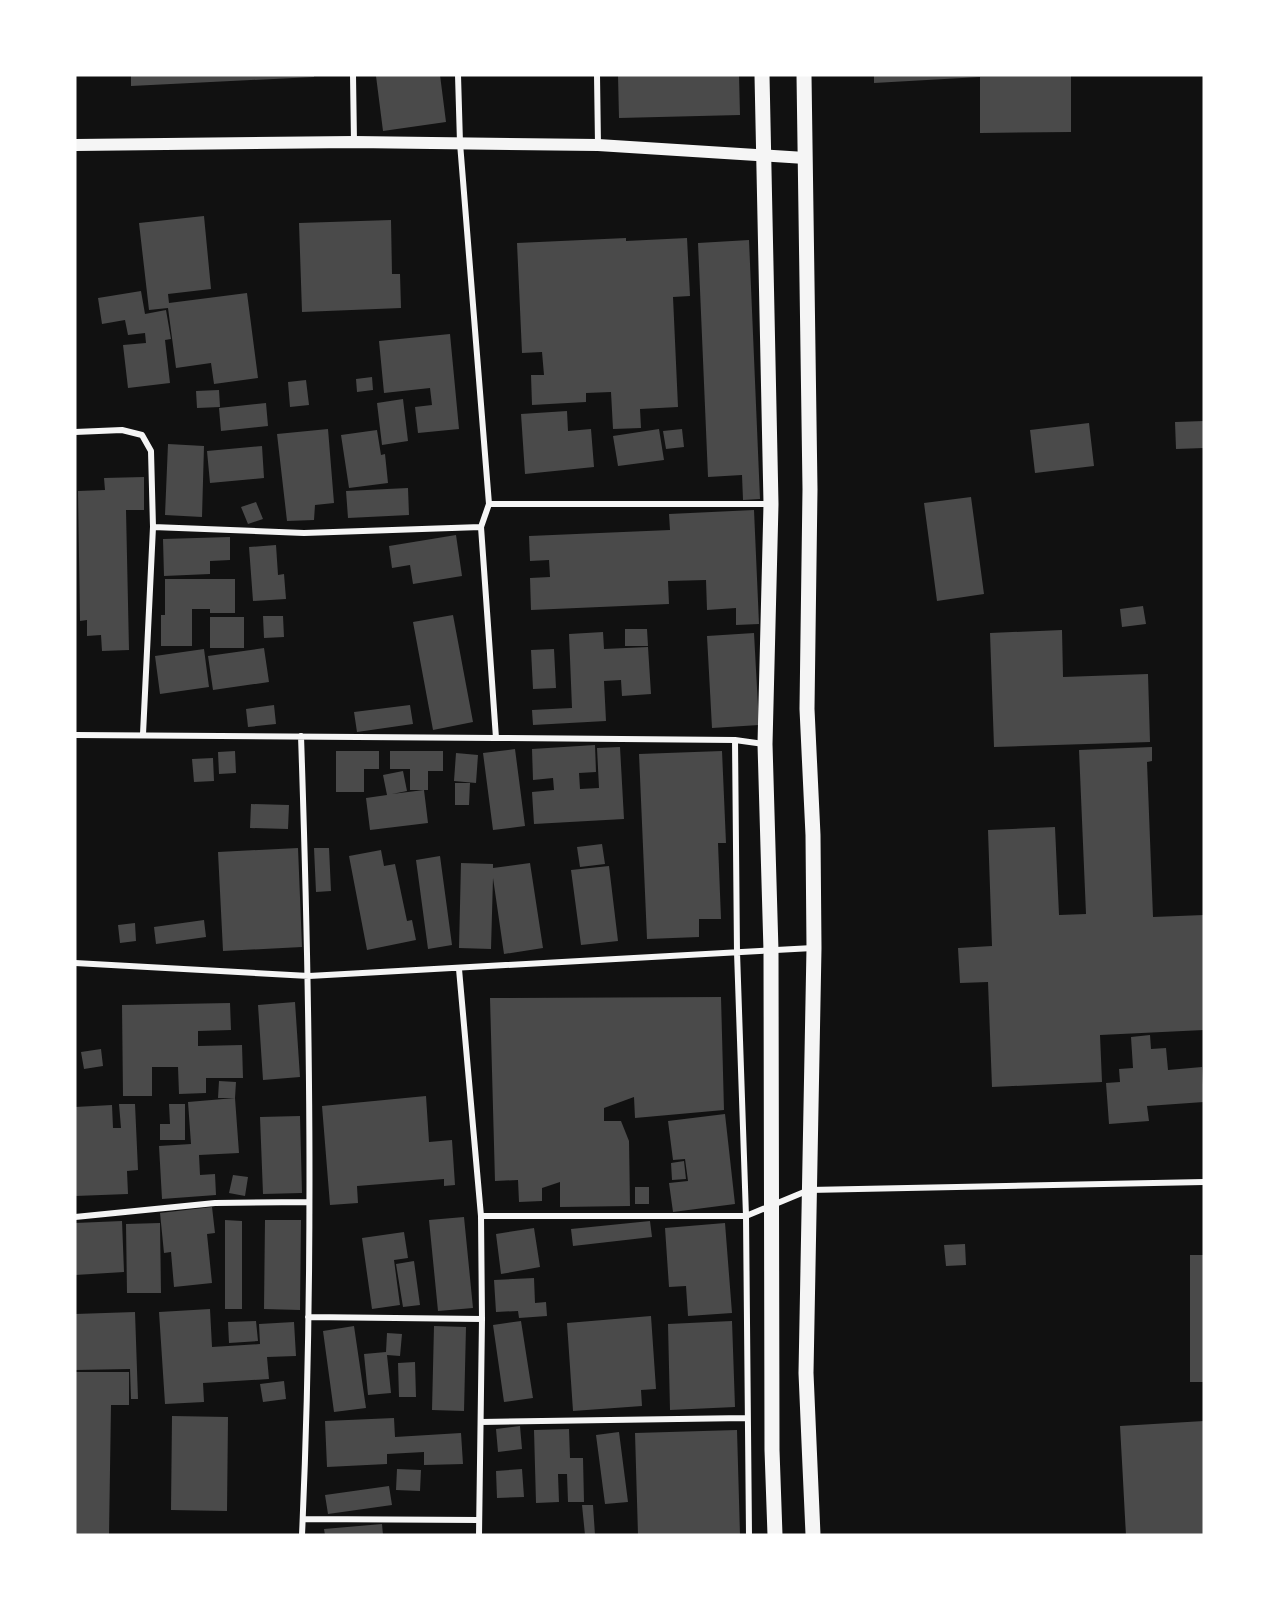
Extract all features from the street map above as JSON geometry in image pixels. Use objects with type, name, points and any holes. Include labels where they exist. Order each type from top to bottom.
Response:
[{"type":"main road","points":[[762,75],[771,504],[765,744],[771,951],[772,1450],[775,1535]]},
{"type":"main road","points":[[804,75],[810,489],[807,709],[813,835],[814,948],[806,1373],[813,1535]]},
{"type":"main road","points":[[75,145],[460,143],[598,146],[805,158]]},
{"type":"street","points":[[353,75],[354,142]]},
{"type":"street","points":[[458,75],[460,143],[489,504],[481,527],[496,738]]},
{"type":"street","points":[[597,75],[598,146]]},
{"type":"street","points":[[75,432],[122,430],[142,435],[151,452],[153,527],[143,734]]},
{"type":"street","points":[[489,504],[771,504]]},
{"type":"street","points":[[153,527],[304,533],[481,527]]},
{"type":"street","points":[[75,735],[735,740],[765,744]]},
{"type":"street","points":[[301,736],[309,976],[308,1317],[302,1535]]},
{"type":"street","points":[[735,740],[737,952],[746,1216],[746,1418],[749,1535]]},
{"type":"street","points":[[75,963],[309,976],[814,948]]},
{"type":"street","points":[[459,969],[481,1216],[479,1535]]},
{"type":"street","points":[[481,1216],[746,1216],[808,1190],[1204,1182]]},
{"type":"street","points":[[75,1217],[215,1203],[309,1202]]},
{"type":"street","points":[[308,1317],[482,1319]]},
{"type":"street","points":[[481,1422],[746,1418]]},
{"type":"street","points":[[303,1519],[478,1520]]},
{"type":"building","points":[[131,75],[314,75],[314,77],[131,86]]},
{"type":"building","points":[[440,75],[446,122],[383,131],[376,76]]},
{"type":"building","points":[[618,75],[739,75],[740,115],[619,118]]},
{"type":"building","points":[[874,75],[1071,75],[1071,132],[980,133],[980,77],[874,83]]},
{"type":"building","points":[[204,216],[211,289],[168,294],[169,303],[247,293],[258,378],[214,384],[211,363],[176,368],[168,308],[149,310],[139,223]]},
{"type":"building","points":[[391,220],[392,274],[400,274],[401,308],[302,312],[299,223]]},
{"type":"building","points":[[626,238],[626,241],[687,238],[690,296],[673,297],[678,407],[640,409],[641,428],[613,429],[611,392],[586,393],[586,402],[532,405],[531,375],[544,375],[542,352],[522,353],[517,243]]},
{"type":"building","points":[[749,240],[760,499],[743,500],[742,475],[708,477],[698,243]]},
{"type":"building","points":[[141,291],[145,314],[166,310],[171,339],[165,340],[170,383],[128,388],[123,345],[146,343],[145,333],[128,335],[125,320],[102,324],[98,298]]},
{"type":"building","points":[[450,334],[459,429],[418,433],[415,407],[432,405],[430,388],[384,393],[379,341]]},
{"type":"building","points":[[372,377],[373,390],[357,392],[356,379]]},
{"type":"building","points":[[306,380],[309,405],[290,407],[288,382]]},
{"type":"building","points":[[219,390],[220,407],[197,408],[196,391]]},
{"type":"building","points":[[403,399],[408,441],[382,445],[377,403]]},
{"type":"building","points":[[266,403],[268,426],[221,431],[219,408]]},
{"type":"building","points":[[567,411],[568,431],[591,429],[594,467],[525,474],[521,414]]},
{"type":"building","points":[[1204,421],[1204,448],[1176,449],[1175,422]]},
{"type":"building","points":[[1089,423],[1094,466],[1035,473],[1030,430]]},
{"type":"building","points":[[328,429],[334,503],[315,505],[314,520],[287,521],[277,434]]},
{"type":"building","points":[[659,429],[664,460],[618,466],[613,436]]},
{"type":"building","points":[[682,429],[684,447],[666,449],[663,431]]},
{"type":"building","points":[[377,430],[381,455],[385,454],[388,483],[349,488],[341,435]]},
{"type":"building","points":[[168,444],[204,446],[202,517],[165,515]]},
{"type":"building","points":[[262,446],[264,478],[210,483],[207,451]]},
{"type":"building","points":[[144,477],[144,510],[126,510],[129,650],[102,651],[101,635],[87,636],[87,620],[80,621],[78,491],[105,490],[104,478]]},
{"type":"building","points":[[408,488],[409,515],[348,518],[346,491]]},
{"type":"building","points":[[971,497],[984,594],[937,601],[924,503]]},
{"type":"building","points":[[256,502],[263,519],[248,524],[241,507]]},
{"type":"building","points":[[754,510],[759,624],[736,625],[736,608],[707,610],[706,580],[668,581],[669,604],[531,610],[530,578],[550,577],[549,560],[530,561],[529,536],[670,530],[669,514]]},
{"type":"building","points":[[456,535],[462,576],[413,584],[410,565],[392,568],[389,546]]},
{"type":"building","points":[[230,537],[230,560],[210,561],[210,574],[164,576],[163,539]]},
{"type":"building","points":[[276,545],[278,575],[284,574],[286,599],[253,601],[249,547]]},
{"type":"building","points":[[165,579],[235,579],[235,613],[210,613],[210,609],[192,609],[192,646],[161,646],[161,615],[165,615]]},
{"type":"building","points":[[1143,606],[1146,624],[1122,627],[1120,609]]},
{"type":"building","points":[[453,615],[473,722],[433,730],[413,622]]},
{"type":"building","points":[[263,616],[283,616],[284,637],[264,638]]},
{"type":"building","points":[[210,617],[244,617],[244,648],[210,648]]},
{"type":"building","points":[[625,629],[647,629],[648,646],[625,646]]},
{"type":"building","points":[[1062,630],[1063,677],[1148,674],[1150,742],[994,747],[990,633]]},
{"type":"building","points":[[603,632],[604,649],[648,647],[651,694],[622,696],[621,680],[604,681],[606,721],[533,725],[532,710],[572,708],[569,634]]},
{"type":"building","points":[[754,633],[759,725],[712,728],[707,636]]},
{"type":"building","points":[[264,648],[269,682],[213,690],[208,656]]},
{"type":"building","points":[[204,649],[209,687],[160,694],[155,656]]},
{"type":"building","points":[[554,649],[556,688],[533,689],[531,650]]},
{"type":"building","points":[[274,705],[276,724],[248,727],[246,709]]},
{"type":"building","points":[[410,705],[413,724],[357,732],[354,712]]},
{"type":"building","points":[[595,745],[596,772],[579,773],[580,789],[599,788],[597,748],[620,747],[624,819],[534,824],[532,792],[554,790],[553,778],[533,780],[532,749]]},
{"type":"building","points":[[1152,747],[1152,761],[1147,762],[1153,917],[1204,915],[1204,1030],[1100,1035],[1102,1082],[992,1087],[988,982],[960,983],[958,948],[992,946],[988,830],[1055,827],[1059,915],[1086,914],[1079,750]]},
{"type":"building","points":[[515,749],[525,826],[493,830],[483,753]]},
{"type":"building","points":[[235,751],[236,773],[219,774],[218,752]]},
{"type":"building","points":[[336,751],[379,751],[379,769],[364,769],[364,792],[336,792]]},
{"type":"building","points":[[390,751],[443,751],[443,771],[428,771],[428,790],[410,790],[410,769],[390,769]]},
{"type":"building","points":[[722,751],[726,843],[718,843],[721,919],[699,919],[699,937],[647,939],[639,754]]},
{"type":"building","points":[[456,753],[478,755],[476,783],[454,781]]},
{"type":"building","points":[[213,758],[214,781],[194,782],[192,759]]},
{"type":"building","points":[[403,771],[407,791],[392,794],[424,790],[428,823],[370,830],[366,798],[387,795],[383,775]]},
{"type":"building","points":[[455,783],[470,783],[469,805],[455,805]]},
{"type":"building","points":[[251,804],[289,805],[288,829],[250,828]]},
{"type":"building","points":[[602,844],[605,864],[580,867],[577,847]]},
{"type":"building","points":[[298,848],[302,947],[223,951],[218,852]]},
{"type":"building","points":[[314,848],[329,848],[331,891],[316,892]]},
{"type":"building","points":[[381,850],[384,866],[395,864],[407,921],[412,920],[416,940],[367,950],[349,856]]},
{"type":"building","points":[[440,856],[452,945],[428,949],[416,860]]},
{"type":"building","points":[[461,863],[493,864],[493,868],[530,863],[543,948],[504,954],[493,878],[491,949],[459,948]]},
{"type":"building","points":[[609,866],[618,941],[581,945],[571,870]]},
{"type":"building","points":[[204,920],[206,937],[156,944],[154,927]]},
{"type":"building","points":[[135,923],[136,941],[120,943],[118,925]]},
{"type":"building","points":[[721,997],[724,1110],[635,1118],[634,1097],[604,1108],[604,1121],[621,1121],[629,1141],[630,1206],[560,1207],[560,1182],[542,1188],[542,1201],[519,1202],[518,1180],[495,1181],[490,998]]},
{"type":"building","points":[[295,1002],[300,1077],[263,1080],[258,1005]]},
{"type":"building","points":[[230,1003],[231,1030],[198,1031],[198,1046],[242,1045],[243,1078],[206,1078],[206,1093],[179,1094],[178,1067],[152,1067],[152,1096],[123,1096],[122,1005]]},
{"type":"building","points":[[1150,1035],[1151,1049],[1166,1048],[1168,1070],[1202,1067],[1204,1102],[1147,1106],[1149,1121],[1109,1124],[1106,1083],[1120,1082],[1119,1069],[1133,1068],[1131,1037]]},
{"type":"building","points":[[101,1049],[103,1066],[84,1069],[81,1052]]},
{"type":"building","points":[[219,1081],[236,1082],[235,1098],[218,1098]]},
{"type":"building","points":[[426,1096],[429,1142],[452,1140],[455,1185],[444,1186],[444,1179],[357,1186],[358,1203],[330,1205],[322,1106]]},
{"type":"building","points":[[235,1098],[239,1153],[199,1155],[200,1175],[215,1174],[216,1195],[162,1199],[159,1146],[191,1144],[188,1102]]},
{"type":"building","points":[[119,1104],[135,1104],[138,1170],[127,1171],[128,1194],[75,1196],[75,1107],[112,1105],[113,1128],[121,1128]]},
{"type":"building","points":[[169,1104],[185,1104],[185,1140],[160,1140],[160,1124],[170,1124]]},
{"type":"building","points":[[725,1114],[735,1204],[673,1212],[669,1183],[688,1181],[685,1159],[673,1160],[668,1121]]},
{"type":"building","points":[[300,1116],[302,1193],[263,1194],[260,1117]]},
{"type":"building","points":[[684,1161],[686,1179],[672,1180],[671,1163]]},
{"type":"building","points":[[233,1175],[248,1177],[245,1196],[229,1193]]},
{"type":"building","points":[[635,1187],[649,1187],[649,1204],[635,1204]]},
{"type":"building","points":[[212,1207],[215,1233],[207,1234],[212,1283],[174,1287],[171,1252],[164,1253],[160,1213]]},
{"type":"building","points":[[464,1217],[473,1308],[438,1311],[429,1220]]},
{"type":"building","points":[[225,1220],[242,1221],[242,1309],[225,1309]]},
{"type":"building","points":[[265,1220],[301,1220],[300,1310],[264,1309]]},
{"type":"building","points":[[122,1221],[124,1272],[75,1275],[75,1223]]},
{"type":"building","points":[[650,1221],[652,1237],[573,1246],[571,1229]]},
{"type":"building","points":[[160,1223],[161,1293],[127,1293],[126,1224]]},
{"type":"building","points":[[725,1223],[732,1313],[688,1316],[686,1286],[669,1287],[665,1228]]},
{"type":"building","points":[[534,1228],[540,1267],[501,1274],[496,1234]]},
{"type":"building","points":[[404,1232],[408,1258],[394,1260],[400,1305],[372,1309],[362,1238]]},
{"type":"building","points":[[965,1244],[966,1265],[946,1266],[944,1245]]},
{"type":"building","points":[[1190,1255],[1204,1255],[1204,1382],[1190,1382]]},
{"type":"building","points":[[414,1261],[420,1305],[403,1307],[396,1264]]},
{"type":"building","points":[[534,1278],[535,1303],[546,1302],[547,1316],[519,1318],[518,1311],[496,1312],[494,1280]]},
{"type":"building","points":[[210,1309],[212,1347],[260,1344],[259,1324],[294,1322],[296,1356],[267,1357],[269,1379],[203,1383],[204,1402],[165,1404],[159,1312]]},
{"type":"building","points":[[135,1312],[138,1399],[131,1399],[130,1369],[75,1370],[75,1314]]},
{"type":"building","points":[[651,1316],[656,1389],[641,1390],[642,1406],[573,1411],[567,1323]]},
{"type":"building","points":[[256,1321],[258,1341],[229,1343],[228,1322]]},
{"type":"building","points":[[521,1321],[533,1398],[504,1402],[493,1325]]},
{"type":"building","points":[[732,1321],[735,1407],[670,1410],[668,1324]]},
{"type":"building","points":[[354,1326],[366,1408],[334,1412],[323,1331]]},
{"type":"building","points":[[434,1326],[466,1327],[464,1411],[432,1410]]},
{"type":"building","points":[[387,1333],[402,1334],[400,1356],[387,1355],[391,1393],[368,1395],[364,1354],[386,1352]]},
{"type":"building","points":[[415,1362],[416,1397],[399,1397],[398,1363]]},
{"type":"building","points":[[75,1372],[129,1372],[129,1405],[111,1405],[109,1535],[75,1535]]},
{"type":"building","points":[[284,1381],[286,1399],[263,1402],[260,1384]]},
{"type":"building","points":[[172,1416],[228,1417],[227,1511],[171,1510]]},
{"type":"building","points":[[394,1418],[395,1437],[461,1433],[463,1464],[424,1465],[424,1452],[387,1454],[387,1464],[327,1467],[325,1421]]},
{"type":"building","points":[[1204,1421],[1204,1535],[1126,1535],[1120,1426]]},
{"type":"building","points":[[520,1426],[522,1449],[498,1452],[496,1429]]},
{"type":"building","points":[[569,1429],[570,1458],[583,1458],[584,1502],[568,1502],[567,1474],[558,1474],[559,1502],[536,1503],[534,1430]]},
{"type":"building","points":[[737,1430],[740,1535],[638,1535],[635,1433]]},
{"type":"building","points":[[619,1432],[628,1502],[605,1504],[596,1435]]},
{"type":"building","points":[[397,1469],[421,1470],[420,1491],[396,1490]]},
{"type":"building","points":[[522,1469],[524,1497],[497,1498],[496,1471]]},
{"type":"building","points":[[389,1486],[392,1505],[328,1514],[325,1495]]},
{"type":"building","points":[[582,1505],[593,1505],[595,1535],[585,1535]]},
{"type":"building","points":[[382,1524],[383,1535],[325,1535],[324,1529]]}]
